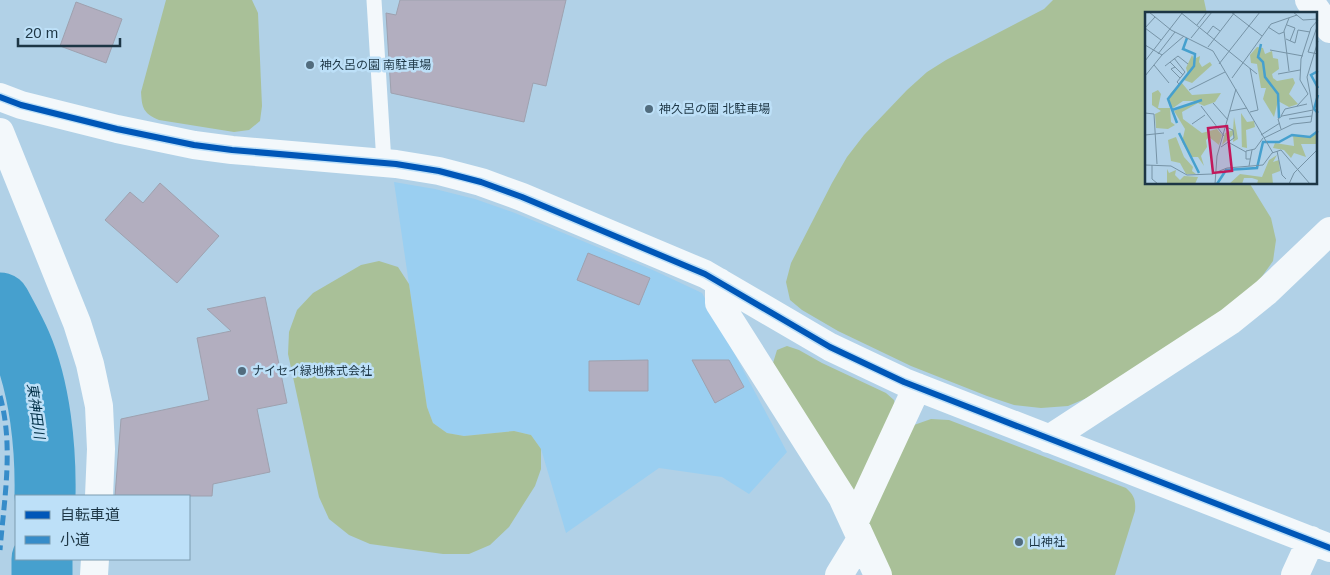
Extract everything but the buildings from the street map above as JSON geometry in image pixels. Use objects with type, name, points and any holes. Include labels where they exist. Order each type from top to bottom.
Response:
[{"type":"street","points":[[1309,0],[1318,12]]},
{"type":"street","points":[[1318,12],[1330,29]]},
{"type":"street","points":[[0,97],[117,129],[194,145],[384,163],[439,171],[481,182],[522,197],[662,255],[719,282],[830,347],[917,387],[1321,544],[1295,575]]},
{"type":"street","points":[[0,132],[77,323],[90,364],[100,423],[100,495]]},
{"type":"street","points":[[1049,439],[1230,321],[1266,292],[1330,231]]},
{"type":"street","points":[[719,282],[719,303],[842,497],[878,575]]},
{"type":"street","points":[[839,575],[917,387]]},
{"type":"street","points":[[94,575],[96,560]]},
{"type":"lane","points":[[374,0],[384,163]]},
{"type":"shaded area","points":[[394,182],[435,189],[475,199],[515,213],[655,271],[702,293],[787,452],[749,494],[722,477],[659,468],[566,533],[541,449],[531,435],[514,431],[464,436],[447,433],[433,423],[427,407]]},
{"type":"green space","points":[[166,0],[252,0],[258,13],[262,106],[260,121],[249,130],[234,132],[159,120],[144,109],[141,92]]},
{"type":"green space","points":[[1053,0],[1204,0],[1207,12],[1145,12],[1145,185],[1251,185],[1271,218],[1276,240],[1273,261],[1258,282],[1223,311],[1094,395],[1068,406],[1041,408],[1014,405],[987,396],[911,366],[838,331],[802,310],[790,300],[786,282],[791,263],[832,183],[847,157],[864,135],[927,72],[946,60],[1044,9]]},
{"type":"green space","points":[[379,261],[398,267],[409,284],[427,407],[433,423],[447,433],[464,436],[514,431],[531,435],[541,449],[541,469],[535,486],[509,527],[490,545],[469,554],[443,554],[370,544],[349,535],[329,519],[319,497],[288,354],[289,332],[297,310],[313,293],[361,265]]},
{"type":"green space","points":[[787,346],[799,350],[886,393],[894,400],[896,409],[859,491],[852,491],[773,363],[777,350]]},
{"type":"green space","points":[[931,419],[949,420],[1126,488],[1134,498],[1135,511],[1115,575],[889,575],[868,520],[914,425]]},
{"type":"waterway","name":"東神田川","points":[[0,303],[21,344],[33,380],[43,438],[45,495]]},
{"type":"waterway","name":"東神田川","points":[[42,560],[42,575]]},
{"type":"marked path","points":[[0,396],[4,415],[7,454],[0,550]]},
{"type":"cycle path","points":[[0,97],[21,105],[117,129],[194,145],[396,164],[439,171],[481,182],[522,197],[705,274],[830,347],[904,382],[1330,548]]},
{"type":"place","name":"神久呂の園 南駐車場","points":[[310,65]]},
{"type":"place","name":"神久呂の園 北駐車場","points":[[649,109]]},
{"type":"place","name":"ナイセイ緑地株式会社","points":[[242,371]]},
{"type":"place","name":"山神社","points":[[1019,542]]}]
